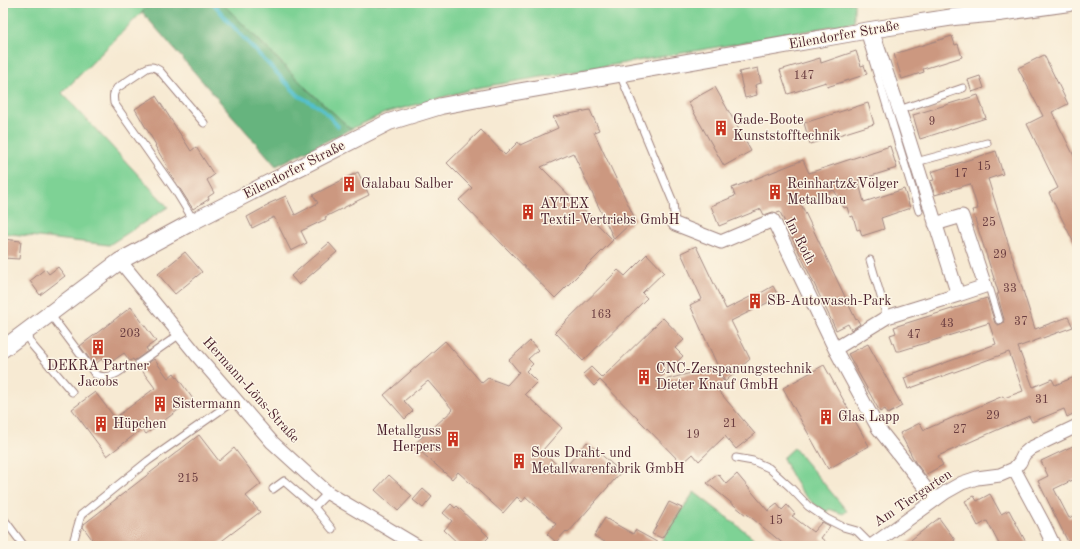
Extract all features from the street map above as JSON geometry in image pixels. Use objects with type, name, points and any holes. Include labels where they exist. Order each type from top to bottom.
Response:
[{"type":"street","name":"Eilendorfer Straße","points":[[3,349],[120,261],[194,221],[389,122],[441,106],[620,74],[954,17],[999,13],[1069,3]]},
{"type":"street","points":[[868,31],[899,110],[958,295]]},
{"type":"street","points":[[835,349],[887,317],[985,286],[962,216],[935,224]]},
{"type":"street","name":"Im Roth","points":[[675,224],[721,242],[773,220],[835,349],[878,428],[935,500]]},
{"type":"street","name":"Hermann-Löns-Straße","points":[[120,261],[235,400],[272,442],[328,493],[417,546]]},
{"type":"street","points":[[1054,546],[1014,469],[1024,454],[1031,448],[1077,426]]},
{"type":"street","name":"Am Tiergarten","points":[[872,546],[946,492],[977,478],[1000,475],[1014,469]]},
{"type":"lane","points":[[868,31],[919,211]]},
{"type":"lane","points":[[194,221],[176,190],[114,103],[114,92],[117,88],[147,68],[151,66],[154,67],[204,123]]},
{"type":"lane","points":[[620,74],[672,202],[675,224]]},
{"type":"lane","points":[[899,110],[963,88]]},
{"type":"lane","points":[[916,162],[987,143]]},
{"type":"lane","points":[[870,260],[887,317]]},
{"type":"lane","points":[[985,286],[990,290],[999,320]]},
{"type":"lane","points":[[50,314],[95,374],[105,377],[117,374],[122,370]]},
{"type":"lane","points":[[25,333],[32,345],[72,392]]},
{"type":"lane","points":[[139,363],[180,334]]},
{"type":"lane","points":[[72,546],[81,515],[148,461],[235,400]]},
{"type":"lane","name":"Am Tiergarten","points":[[736,458],[753,461],[769,468],[790,486],[808,506],[826,520],[857,531],[872,546]]},
{"type":"lane","points":[[273,489],[284,481],[314,507],[332,529]]},
{"type":"lane","points":[[314,507],[328,493]]},
{"type":"lane","points":[[3,518],[24,546]]},
{"type":"green space","points":[[3,3],[151,3],[62,93],[168,207],[109,245],[3,233]]},
{"type":"green space","points":[[151,3],[222,3],[308,90],[351,129],[276,166],[142,12]]},
{"type":"green space","points":[[222,3],[854,3],[854,22],[476,88],[385,113],[351,129],[308,90]]},
{"type":"green space","points":[[794,448],[847,511],[843,514],[829,509],[826,513],[805,495],[795,482],[783,458]]},
{"type":"green space","points":[[694,492],[764,546],[658,546]]},
{"type":"building","points":[[952,36],[955,45],[958,44],[962,57],[923,69],[924,72],[902,79],[894,54]]},
{"type":"building","points":[[856,51],[861,66],[864,65],[867,74],[827,87],[826,82],[788,94],[780,70],[820,58],[821,63]]},
{"type":"building","points":[[1044,55],[1068,104],[1052,112],[1077,162],[1077,249],[1049,193],[1058,188],[1027,124],[1043,116],[1018,68]]},
{"type":"building","points":[[758,68],[761,83],[755,85],[757,95],[745,98],[739,72]]},
{"type":"building","points":[[980,76],[984,88],[972,92],[968,80]]},
{"type":"building","name":"Gade-Boote Kunststofftechnik","points":[[715,87],[751,151],[724,166],[688,102]]},
{"type":"building","points":[[978,95],[986,118],[920,139],[913,115]]},
{"type":"building","points":[[156,96],[191,151],[196,147],[214,175],[207,180],[214,193],[208,197],[209,199],[193,209],[166,167],[167,166],[155,146],[156,145],[135,109]]},
{"type":"building","points":[[868,103],[874,124],[810,144],[804,123]]},
{"type":"building","name":"AYTEX Textil-Vertriebs GmbH","points":[[590,110],[599,130],[594,132],[635,219],[614,239],[573,153],[541,167],[613,240],[555,298],[459,200],[472,188],[447,163],[481,130],[505,155],[518,142],[520,145],[558,128],[553,117]]},
{"type":"building","points":[[890,146],[897,168],[858,180],[864,202],[904,189],[910,208],[881,218],[884,229],[862,236],[860,229],[857,230],[853,216],[850,217],[847,207],[844,208],[834,190],[801,204],[856,320],[857,319],[860,324],[851,330],[848,324],[836,330],[780,212],[773,212],[764,215],[761,209],[719,226],[711,206],[735,196],[732,188],[803,160],[809,173]]},
{"type":"building","points":[[996,151],[1003,174],[988,179],[1035,329],[1068,317],[1073,327],[1018,347],[1033,387],[1052,379],[1055,385],[1077,376],[1077,412],[1067,417],[1064,409],[1032,422],[1029,416],[938,456],[943,465],[925,475],[915,462],[900,433],[920,423],[924,430],[1003,396],[1004,398],[1023,391],[1009,352],[908,389],[904,378],[996,344],[989,323],[900,351],[896,351],[890,335],[896,333],[894,327],[987,298],[995,323],[998,325],[1003,323],[1004,319],[997,294],[999,294],[972,210],[978,209],[970,184],[935,195],[930,181],[934,180],[931,172]]},
{"type":"building","points":[[358,172],[369,195],[301,231],[307,243],[291,251],[274,217],[252,228],[247,217],[269,205],[268,204],[286,196],[295,215],[318,203],[313,195]]},
{"type":"building","points":[[3,239],[21,241],[19,259],[3,258]]},
{"type":"building","points":[[329,243],[337,252],[299,285],[291,276]]},
{"type":"building","name":"CNC-Zerspanungstechnik Dieter Knauf GmbH","points":[[696,246],[726,309],[773,286],[779,297],[731,321],[750,359],[725,382],[690,305],[702,299],[681,253]]},
{"type":"building","points":[[185,252],[202,272],[175,294],[158,274]]},
{"type":"building","points":[[647,254],[664,272],[642,293],[647,298],[583,361],[555,332],[618,270],[625,276]]},
{"type":"building","points":[[58,267],[65,276],[40,295],[30,281],[45,269],[49,274]]},
{"type":"building","points":[[131,307],[156,341],[146,348],[148,351],[134,361],[133,359],[130,361],[124,353],[107,365],[102,359],[94,365],[80,346]]},
{"type":"building","points":[[663,318],[684,340],[675,348],[683,356],[656,382],[711,368],[725,382],[717,389],[755,434],[736,449],[725,436],[699,461],[693,454],[682,464],[600,380],[594,386],[583,374],[591,367],[602,378]]},
{"type":"building","points":[[445,341],[482,383],[488,378],[507,385],[519,372],[509,360],[530,341],[538,350],[528,359],[533,364],[526,371],[537,382],[525,394],[562,428],[542,451],[563,470],[587,442],[621,472],[568,533],[566,531],[556,542],[547,534],[556,524],[526,497],[522,502],[517,497],[503,513],[458,472],[452,479],[413,445],[453,410],[428,381],[404,401],[413,411],[405,419],[384,395]]},
{"type":"building","points":[[868,344],[902,406],[888,414],[885,409],[880,412],[848,354]]},
{"type":"building","points":[[154,359],[168,378],[174,373],[193,399],[146,434],[142,429],[107,456],[72,409],[95,392],[115,418],[155,388],[140,368]]},
{"type":"building","name":"Glas Lapp","points":[[824,365],[869,446],[828,469],[783,388]]},
{"type":"building","points":[[199,435],[219,461],[234,448],[261,484],[246,496],[260,512],[215,546],[97,546],[83,527],[84,524]]},
{"type":"building","points":[[1077,444],[1077,478],[1054,489],[1069,518],[1077,514],[1077,546],[1070,546],[1038,481],[1048,476],[1041,461]]},
{"type":"building","points":[[718,474],[726,484],[737,474],[768,511],[777,504],[782,510],[787,505],[795,514],[792,516],[813,532],[822,522],[830,526],[821,538],[831,546],[786,546],[707,483]]},
{"type":"building","points":[[389,475],[412,496],[398,511],[375,490]]},
{"type":"building","points":[[423,489],[432,497],[423,508],[413,500]]},
{"type":"building","points":[[990,494],[1001,514],[1009,510],[1028,546],[1000,546],[987,521],[978,526],[965,501],[974,496],[977,501]]},
{"type":"building","points":[[669,502],[682,508],[662,538],[652,534]]},
{"type":"building","points":[[451,504],[455,508],[457,506],[489,537],[480,546],[461,546],[444,530],[452,521],[443,513]]},
{"type":"building","points":[[605,518],[633,534],[635,530],[664,546],[612,546],[594,536]]},
{"type":"building","points":[[939,518],[955,540],[948,546],[903,546]]},
{"type":"waterway","points":[[213,3],[228,21],[299,96],[321,108],[338,126]]},
{"type":"place","name":"Gade-Boote Kunststofftechnik","points":[[721,128]]},
{"type":"place","name":"Galabau Salber","points":[[349,184]]},
{"type":"place","name":"Reinhartz&Völger Metallbau","points":[[775,192]]},
{"type":"place","name":"AYTEX Textil-Vertriebs GmbH","points":[[528,212]]},
{"type":"place","name":"SB-Autowasch-Park","points":[[755,301]]},
{"type":"place","name":"DEKRA Partner Jacobs","points":[[98,347]]},
{"type":"place","name":"CNC-Zerspanungstechnik Dieter Knauf GmbH","points":[[644,377]]},
{"type":"place","name":"Sistermann","points":[[160,404]]},
{"type":"place","name":"Glas Lapp","points":[[826,417]]},
{"type":"place","name":"Hüpchen","points":[[101,424]]},
{"type":"place","name":"Metallguss Herpers","points":[[453,439]]},
{"type":"place","name":"Sous Draht- und Metallwarenfabrik GmbH","points":[[519,461]]}]
